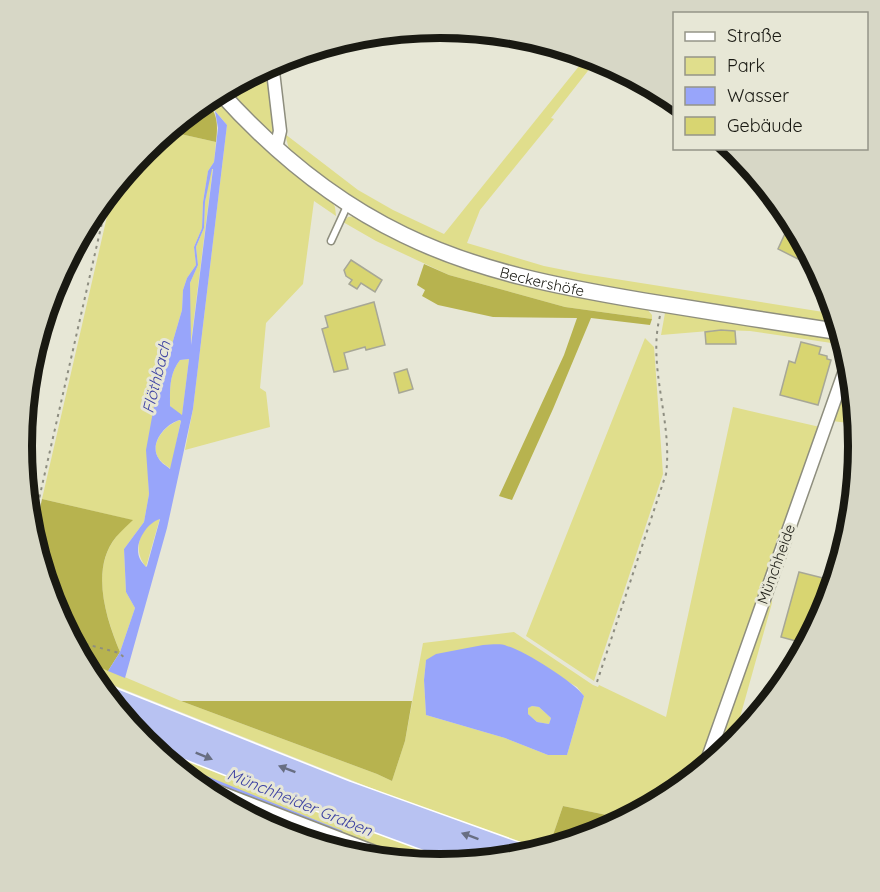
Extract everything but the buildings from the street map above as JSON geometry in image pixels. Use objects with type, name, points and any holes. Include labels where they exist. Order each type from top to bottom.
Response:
[{"type":"highway","points":[[136,718],[506,849]]},
{"type":"highway","points":[[137,719],[313,798],[465,854]]},
{"type":"street","points":[[273,74],[280,131],[276,148]]},
{"type":"street","name":"Beckershöfe","points":[[226,98],[276,148],[323,186],[348,203],[415,240],[494,270],[558,286],[832,331]]},
{"type":"street","name":"Münchheide","points":[[710,752],[843,377]]},
{"type":"street","points":[[229,796],[363,847]]},
{"type":"lane","points":[[331,241],[348,203]]},
{"type":"path","points":[[37,510],[104,213]]},
{"type":"path","points":[[597,682],[666,474],[667,448],[657,338],[664,304]]},
{"type":"path","points":[[82,643],[119,653],[126,659]]},
{"type":"green space","points":[[581,63],[591,67],[551,118],[554,119],[480,210],[467,243],[544,266],[584,274],[826,312],[830,323],[538,276],[437,244],[361,206],[290,153],[285,134],[358,190],[393,210],[444,234]]},
{"type":"green space","points":[[269,75],[276,126],[274,133],[269,133],[230,96]]},
{"type":"green space","points":[[219,102],[255,137],[331,200],[336,216],[314,201],[303,284],[266,323],[260,388],[266,392],[270,427],[185,450],[193,409],[227,125],[212,107]]},
{"type":"green space","points":[[178,133],[216,142],[214,162],[208,171],[202,228],[194,247],[196,265],[187,278],[183,290],[182,310],[154,406],[148,475],[149,494],[144,522],[124,549],[126,592],[135,608],[120,652],[106,609],[102,579],[108,550],[132,520],[42,499],[109,206],[151,157]]},
{"type":"green space","points":[[213,167],[190,350],[190,283],[198,265],[196,247],[204,228],[205,202],[210,172]]},
{"type":"green space","points":[[355,216],[492,275],[531,287],[647,309],[652,319],[565,307],[449,275],[376,241],[343,222],[348,217]]},
{"type":"green space","points":[[674,311],[834,336],[836,344],[750,331],[721,330],[661,335],[665,313]]},
{"type":"green space","points":[[645,338],[654,347],[663,474],[594,681],[526,636]]},
{"type":"green space","points":[[189,359],[182,416],[170,406],[171,382],[180,360]]},
{"type":"green space","points":[[844,387],[848,423],[832,421]]},
{"type":"green space","points":[[733,407],[820,427],[700,761],[667,786],[612,816],[563,806],[553,835],[560,836],[527,845],[391,796],[107,683],[95,664],[181,701],[392,781],[405,741],[423,643],[514,632],[593,685],[598,687],[599,685],[666,717]],"holes":[[[426,660],[560,677],[577,687],[584,696],[567,755],[548,755],[505,738],[426,715],[424,680]]]},
{"type":"green space","points":[[181,420],[171,469],[160,460],[156,448],[157,442],[164,430]]},
{"type":"green space","points":[[160,518],[146,567],[139,553],[140,540],[147,527]]},
{"type":"green space","points":[[770,594],[772,603],[738,725],[714,749]]},
{"type":"green space","points":[[528,707],[539,707],[551,718],[549,724],[537,722],[528,714]]},
{"type":"green space","points":[[170,752],[439,854],[413,854],[376,849],[210,784]]},
{"type":"shaded area","points":[[211,107],[216,119],[216,142],[178,133]]},
{"type":"shaded area","points":[[424,264],[449,275],[565,307],[652,319],[650,325],[591,318],[512,500],[499,496],[564,355],[577,318],[493,317],[438,305],[422,296],[425,290],[417,285]]},
{"type":"shaded area","points":[[42,499],[133,520],[116,537],[108,550],[104,564],[103,594],[120,652],[108,671],[95,665],[74,627],[53,577],[38,518]]},
{"type":"shaded area","points":[[181,701],[412,701],[405,741],[392,781]]},
{"type":"shaded area","points":[[563,806],[612,816],[571,833],[560,836],[553,835]]},
{"type":"water","points":[[215,111],[227,125],[193,409],[167,528],[125,678],[108,671],[120,652],[135,608],[126,592],[124,549],[144,522],[149,494],[146,450],[154,406],[182,310],[183,290],[187,278],[196,265],[194,247],[202,228],[203,202],[208,171],[214,162],[218,128]],"holes":[[[213,169],[191,345],[190,283],[198,265],[196,247],[204,228],[205,202]],[[189,359],[182,415],[170,406],[172,376],[180,360]],[[181,421],[170,469],[160,460],[156,447],[160,435],[175,422]],[[160,519],[146,567],[140,559],[138,547],[142,535],[155,521]]]},
{"type":"water","points":[[483,645],[504,645],[537,660],[560,675],[584,696],[567,755],[548,755],[505,738],[426,715],[424,680],[426,660],[436,654]],"holes":[[[539,707],[551,718],[549,724],[537,722],[528,714],[528,708]]]},
{"type":"waterway","name":"Münchheider Graben","points":[[195,773],[341,832]]},
{"type":"waterway","name":"Münchheider Graben","points":[[380,848],[390,851]]},
{"type":"water label","name":"Flöthbach","points":[[156,377]]}]
